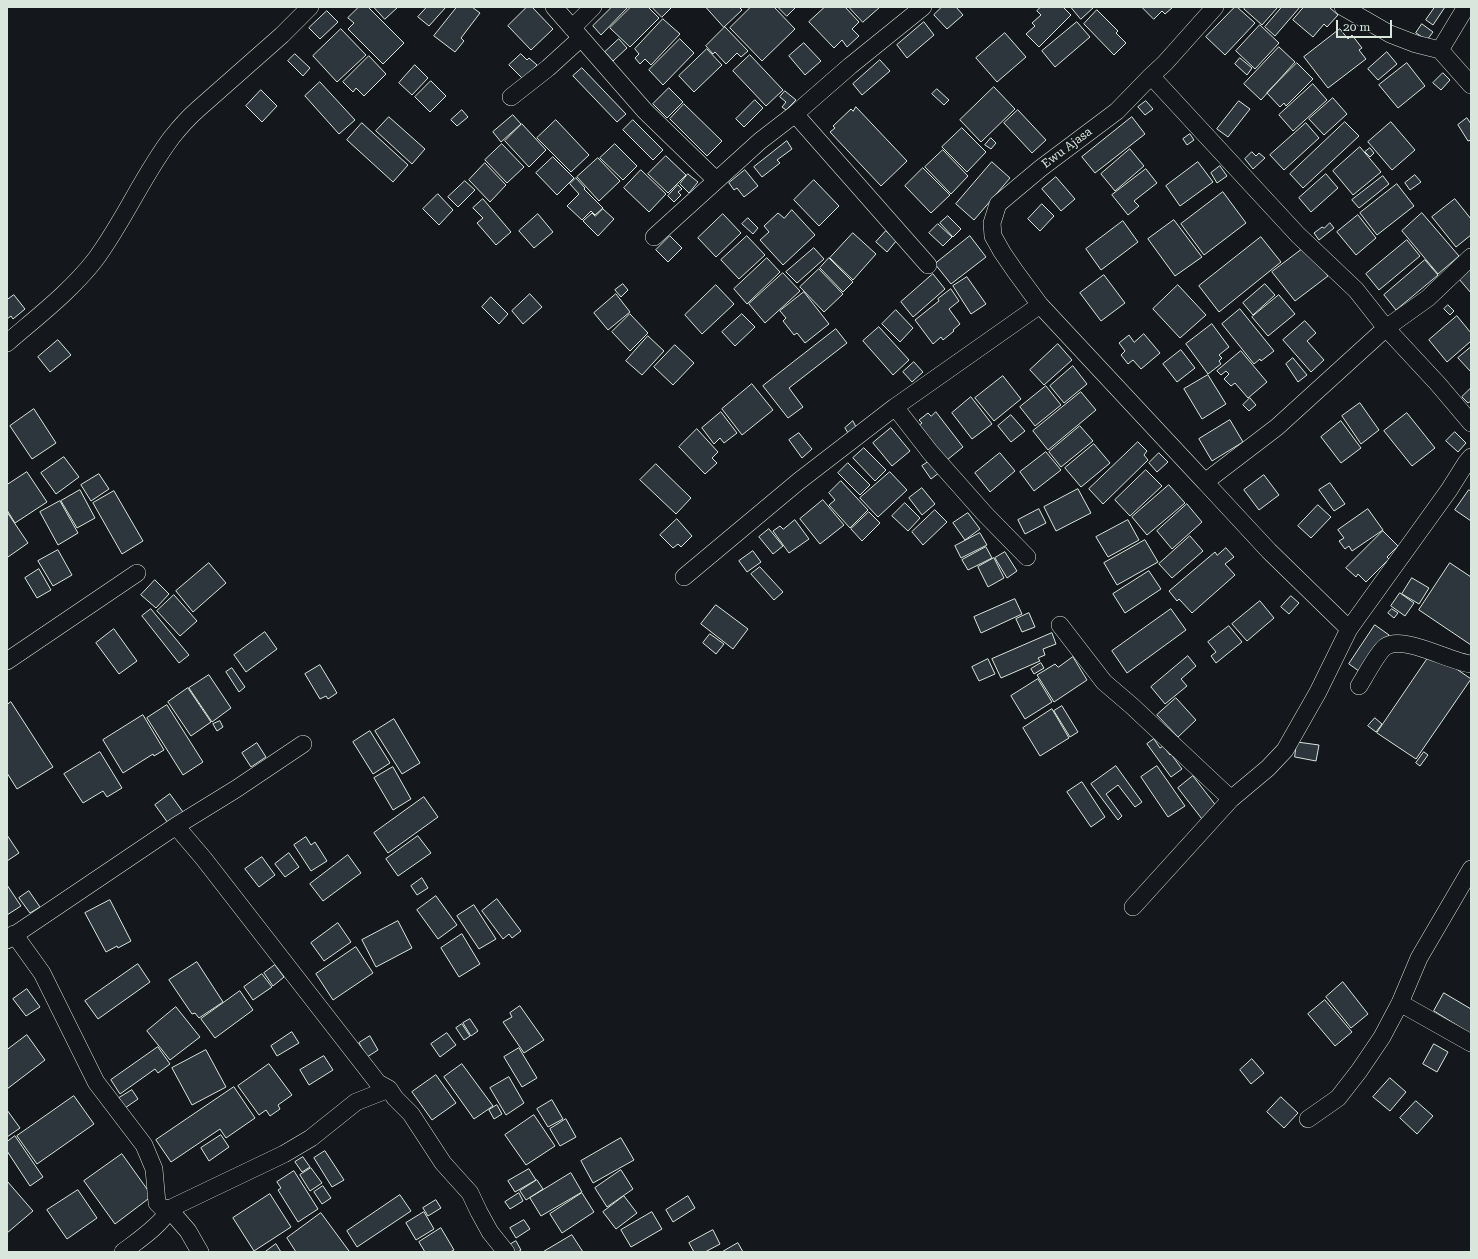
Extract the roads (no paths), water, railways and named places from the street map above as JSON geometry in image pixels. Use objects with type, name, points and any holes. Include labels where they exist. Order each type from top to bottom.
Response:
[{"type":"street","points":[[7,343],[77,281],[95,260],[116,230],[160,155],[184,123],[282,35],[310,7]]},
{"type":"street","points":[[554,7],[645,111],[716,180]]},
{"type":"street","points":[[511,96],[548,68],[577,33],[593,7]]},
{"type":"street","points":[[654,237],[760,141],[795,114],[850,66],[923,7]]},
{"type":"street","name":"Ewu Ajasa","points":[[1215,7],[1165,63],[1150,76],[1117,111],[1041,168],[998,204],[992,223],[993,236],[1015,271],[1040,305],[1269,551],[1349,629]]},
{"type":"street","points":[[1343,7],[1390,34],[1416,44],[1440,50],[1471,85]]},
{"type":"street","points":[[1440,50],[1466,7]]},
{"type":"street","points":[[1150,76],[1298,235],[1356,290],[1386,328],[1438,384],[1471,423]]},
{"type":"street","points":[[795,114],[928,265]]},
{"type":"street","points":[[1205,482],[1277,427],[1386,328],[1428,298],[1471,257]]},
{"type":"street","points":[[684,576],[799,482],[895,407],[1040,305]]},
{"type":"street","points":[[895,407],[930,452],[984,513],[1027,557]]},
{"type":"street","points":[[1132,907],[1231,799],[1268,768],[1285,750],[1318,692],[1349,629],[1471,458]]},
{"type":"street","points":[[7,661],[137,573]]},
{"type":"street","points":[[1060,625],[1104,682],[1132,706],[1231,799]]},
{"type":"street","points":[[1359,686],[1384,648],[1392,644],[1422,648],[1451,659],[1471,664]]},
{"type":"street","points":[[200,1252],[188,1231],[157,1203],[154,1169],[144,1145],[96,1082],[42,973],[10,937],[176,826],[236,789],[303,744]]},
{"type":"street","points":[[176,826],[204,859],[378,1083],[390,1090],[395,1098],[411,1114],[443,1163],[470,1193],[490,1232],[506,1252]]},
{"type":"street","points":[[1308,1119],[1338,1098],[1359,1072],[1382,1037],[1400,1003],[1419,958],[1471,869]]},
{"type":"street","points":[[1400,1003],[1471,1042]]},
{"type":"street","points":[[123,1252],[142,1238],[165,1211],[284,1154],[311,1138],[356,1102],[390,1090]]}]
